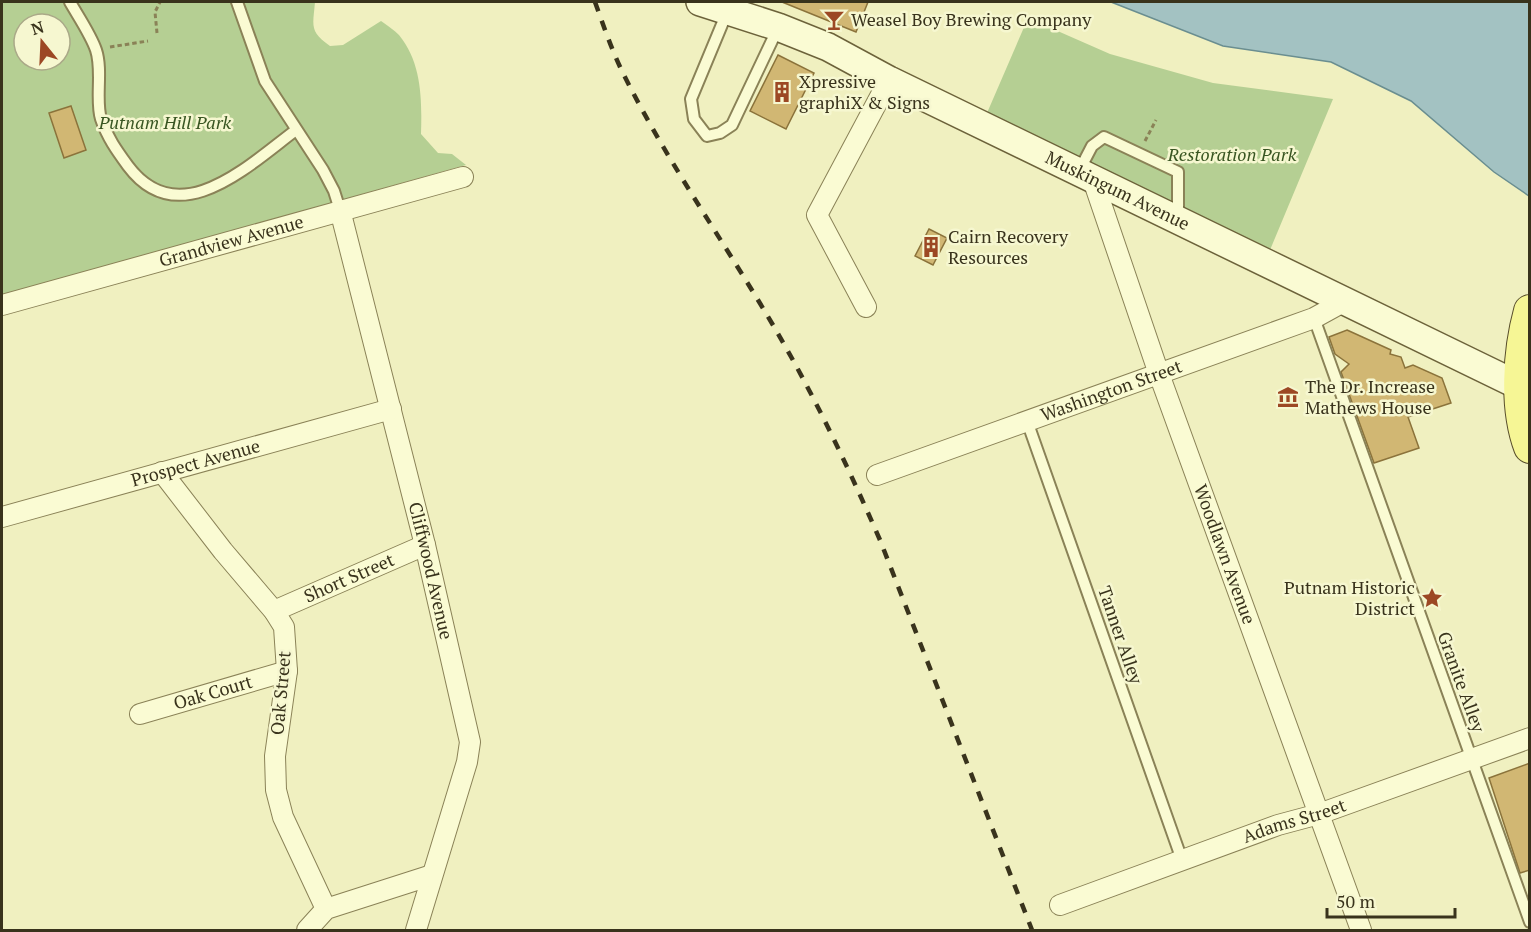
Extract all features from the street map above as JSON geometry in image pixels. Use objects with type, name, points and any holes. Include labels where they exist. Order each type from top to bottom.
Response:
[{"type":"main road","points":[[1530,311],[1522,340],[1526,436],[1530,447]]},
{"type":"street","name":"Muskingum Avenue","points":[[700,2],[778,27],[828,47],[889,80],[1525,388]]},
{"type":"street","points":[[866,307],[817,215],[889,80]]},
{"type":"street","name":"Woodlawn Avenue","points":[[1085,174],[1361,930]]},
{"type":"street","name":"Grandview Avenue","points":[[2,305],[463,177]]},
{"type":"street","name":"Cliffwood Avenue","points":[[340,210],[425,545],[470,742],[467,762],[416,930]]},
{"type":"street","name":"Washington Street","points":[[877,475],[1314,318],[1345,302]]},
{"type":"street","name":"Prospect Avenue","points":[[2,517],[391,409]]},
{"type":"street","name":"Oak Street","points":[[162,472],[223,551],[274,611],[284,627],[287,671],[275,756],[276,790],[283,817],[326,909]]},
{"type":"street","name":"Short Street","points":[[274,611],[425,545]]},
{"type":"street","name":"Oak Court","points":[[140,714],[287,671]]},
{"type":"street","name":"Adams Street","points":[[1060,905],[1278,825],[1320,814],[1530,738]]},
{"type":"street","points":[[307,930],[326,909],[432,875]]},
{"type":"lane","points":[[70,2],[96,50],[100,81],[100,116],[113,146],[137,178],[160,193],[187,196],[211,190],[239,173],[296,130]]},
{"type":"lane","points":[[237,2],[265,81],[323,170],[334,191],[340,210]]},
{"type":"lane","points":[[728,10],[691,99],[694,119],[707,136],[720,133],[732,125],[778,27]]},
{"type":"lane","points":[[1085,174],[1092,146],[1104,137],[1178,172],[1178,220]]},
{"type":"lane","name":"Granite Alley","points":[[1314,318],[1530,922]]},
{"type":"lane","name":"Tanner Alley","points":[[1027,421],[1182,860]]},
{"type":"path","points":[[157,33],[154,12],[160,2]]},
{"type":"path","points":[[96,50],[148,41]]},
{"type":"path","points":[[1138,153],[1156,120]]},
{"type":"green space","name":"Putnam Hill Park","points":[[2,2],[315,2],[315,32],[330,46],[343,45],[381,21],[399,35],[412,58],[421,95],[421,134],[438,153],[452,154],[466,165],[2,295]]},
{"type":"green space","name":"Restoration Park","points":[[1028,18],[1110,54],[1213,83],[1333,99],[1270,250],[987,113]]},
{"type":"water","points":[[1111,2],[1529,2],[1529,196],[1494,172],[1411,101],[1331,62],[1223,46]]},
{"type":"building","points":[[782,2],[868,2],[856,32]]},
{"type":"building","name":"Xpressive graphiX & Signs","points":[[778,55],[814,73],[786,129],[750,111]]},
{"type":"building","points":[[71,106],[86,150],[64,158],[49,113]]},
{"type":"building","name":"Cairn Recovery Resources","points":[[929,229],[947,238],[933,265],[915,256]]},
{"type":"building","points":[[1347,330],[1391,350],[1390,354],[1401,357],[1405,368],[1413,365],[1442,378],[1451,403],[1408,417],[1419,448],[1374,463],[1341,372],[1349,364],[1335,354],[1329,337]]},
{"type":"building","points":[[1530,763],[1530,870],[1520,873],[1489,778]]},
{"type":"railway","points":[[595,2],[617,61],[657,137],[758,299],[819,409],[844,461],[880,540],[1032,930]]},
{"type":"place","name":"Weasel Boy Brewing Company","points":[[834,20]]},
{"type":"place","name":"Xpressive graphiX & Signs","points":[[782,92]]},
{"type":"place","name":"Cairn Recovery Resources","points":[[931,247]]},
{"type":"place","name":"The Dr. Increase Mathews House","points":[[1288,397]]},
{"type":"place","name":"Putnam Historic District","points":[[1432,598]]}]
